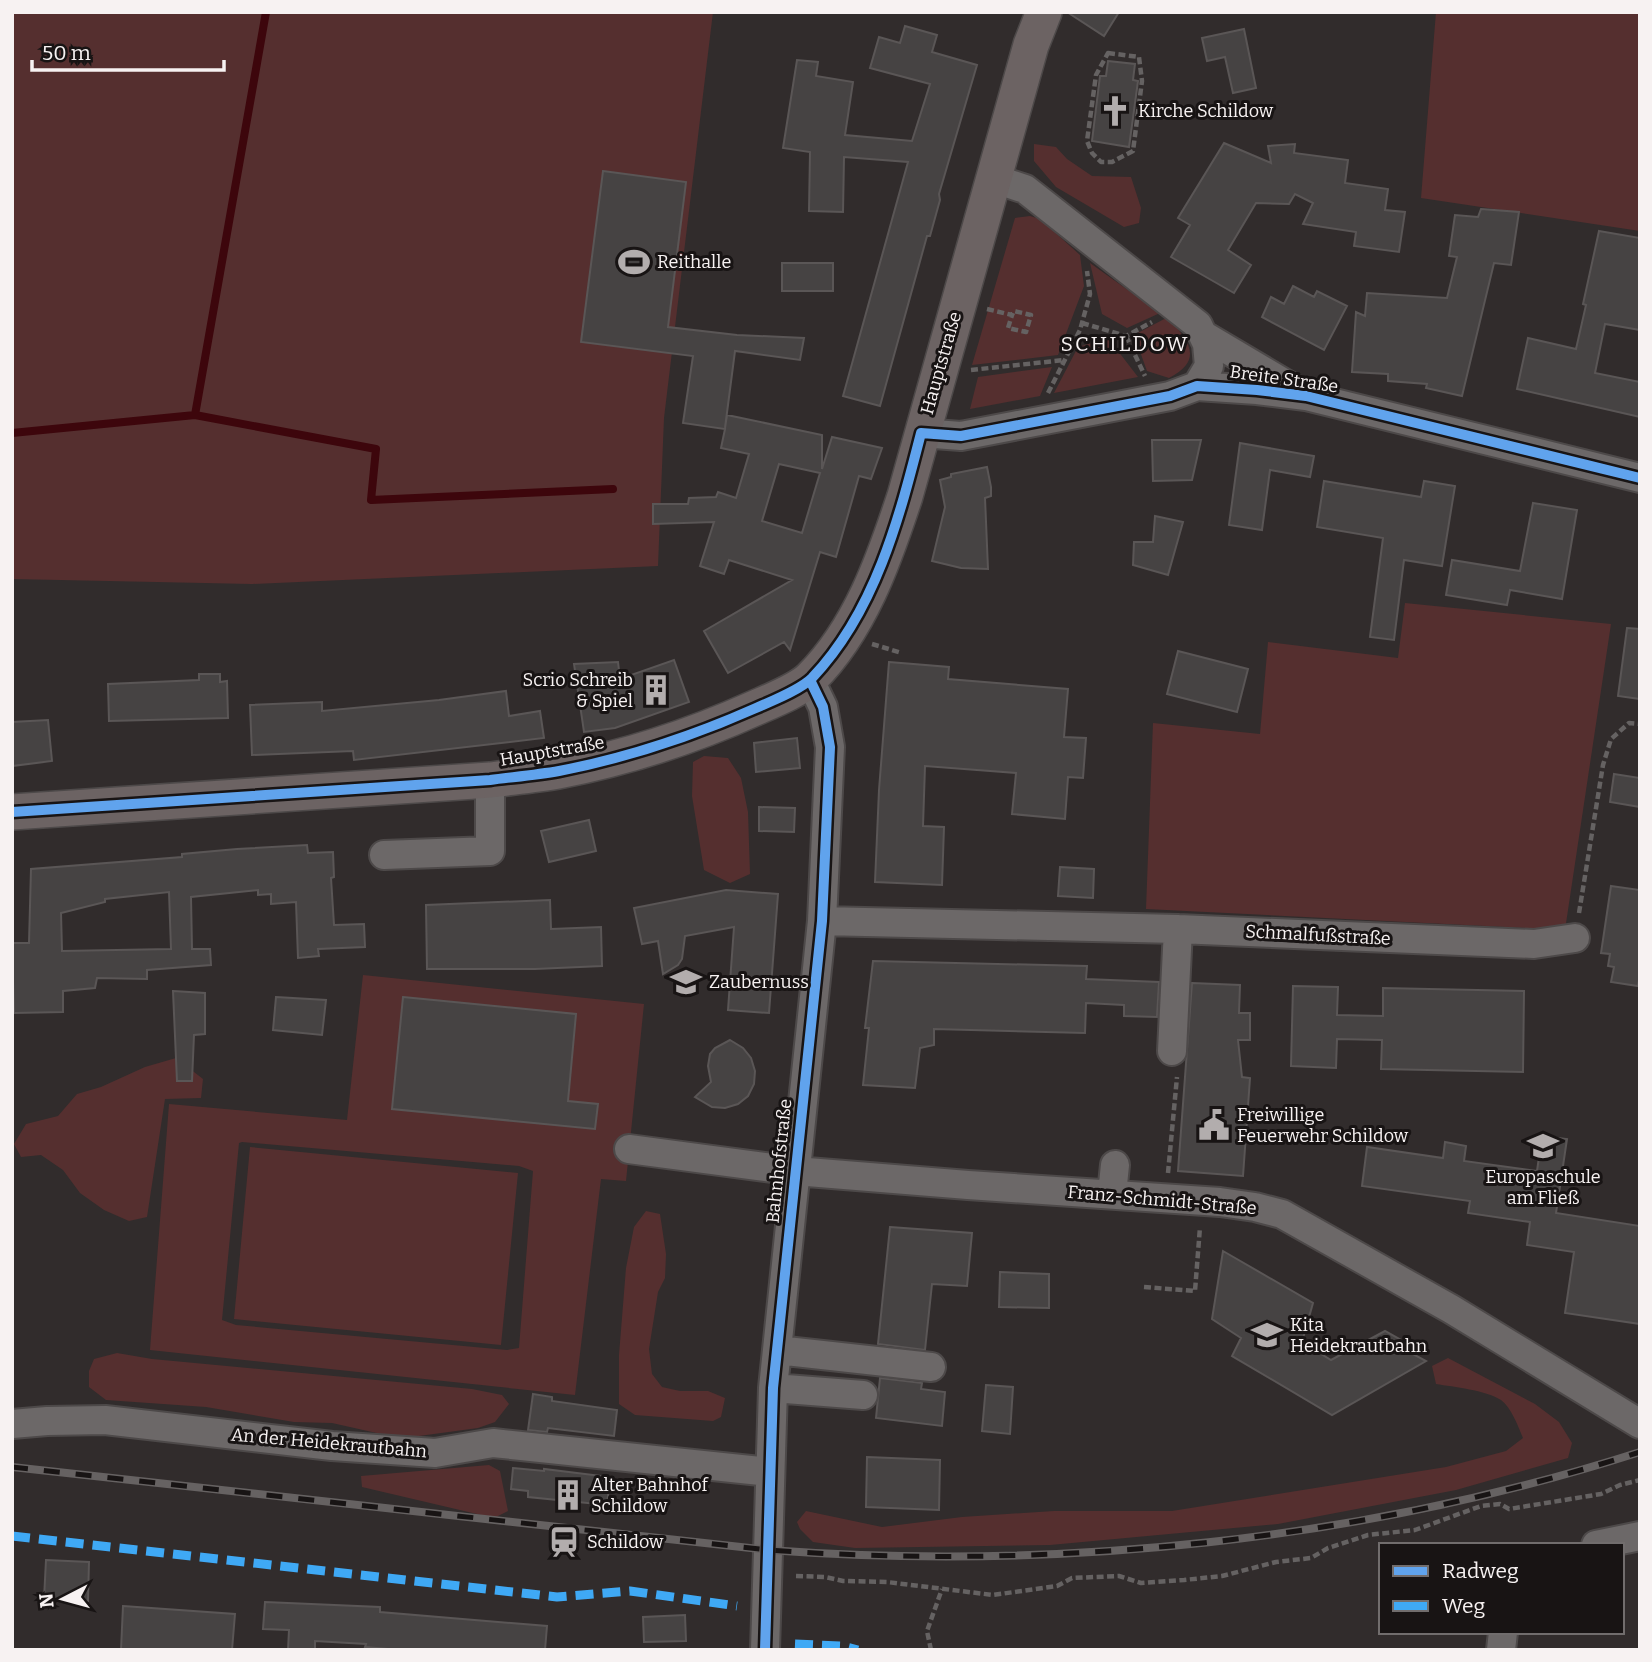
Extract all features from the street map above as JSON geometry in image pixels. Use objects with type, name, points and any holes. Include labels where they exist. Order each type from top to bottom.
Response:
[{"type":"main road","name":"Hauptstraße","points":[[12,812],[490,780],[557,771],[656,746],[734,718],[810,680],[847,633],[883,564],[905,496],[992,178],[1031,45],[1044,12]]},
{"type":"street","name":"Breite Straße","points":[[992,178],[1025,189],[1198,326],[1207,344],[1209,366],[1197,386]]},
{"type":"street","name":"Breite Straße","points":[[1203,335],[1306,396]]},
{"type":"street","name":"Breite Straße","points":[[921,433],[961,436],[1156,399],[1197,386],[1306,396],[1640,478]]},
{"type":"street","name":"Bahnhofstraße","points":[[765,1650],[773,1388],[822,921],[830,747],[823,707],[810,680]]},
{"type":"street","points":[[384,855],[490,851],[490,780]]},
{"type":"street","name":"Schmalfußstraße","points":[[822,921],[1178,929],[1534,944],[1575,938]]},
{"type":"street","points":[[1175,1062],[1178,929]]},
{"type":"street","name":"Franz-Schmidt-Straße","points":[[629,1149],[795,1171],[1165,1198],[1243,1205],[1282,1214],[1451,1308],[1640,1424]]},
{"type":"street","points":[[1112,1194],[1115,1165]]},
{"type":"street","points":[[777,1350],[931,1367]]},
{"type":"street","points":[[773,1388],[863,1395]]},
{"type":"street","name":"An der Heidekrautbahn","points":[[12,1424],[105,1420],[332,1446],[435,1452],[494,1443],[770,1472]]},
{"type":"street","points":[[1606,1543],[1640,1536]]},
{"type":"path","points":[[1108,53],[1139,57],[1142,81],[1133,151],[1112,162],[1101,162],[1092,153],[1087,141],[1096,75],[1108,53]]},
{"type":"path","points":[[1031,424],[1082,323],[1090,294],[1086,259],[1117,262]]},
{"type":"path","points":[[978,306],[1012,315]]},
{"type":"path","points":[[1014,311],[1031,315],[1026,332],[1009,328],[1012,315],[1014,311]]},
{"type":"path","points":[[1082,323],[1126,336],[1156,399]]},
{"type":"path","points":[[960,372],[1065,360]]},
{"type":"path","points":[[875,645],[902,653]]},
{"type":"path","points":[[1575,938],[1603,765],[1611,739],[1629,723],[1640,724]]},
{"type":"path","points":[[1165,1198],[1175,1062]]},
{"type":"path","points":[[1144,1287],[1195,1291],[1200,1223]]},
{"type":"path","points":[[796,1576],[887,1582],[993,1595],[1057,1586],[1072,1578],[1119,1576],[1141,1583],[1222,1576],[1311,1558],[1328,1548],[1368,1535],[1415,1530],[1481,1506],[1500,1504],[1509,1509],[1584,1497],[1640,1480]]},
{"type":"path","points":[[931,1650],[927,1631],[942,1589]]},
{"type":"shaded area","points":[[12,12],[713,12],[664,418],[658,566],[252,584],[12,579]]},
{"type":"shaded area","points":[[1436,12],[1640,12],[1640,231],[1421,198]]},
{"type":"shaded area","points":[[1034,144],[1056,147],[1067,159],[1092,176],[1131,177],[1141,208],[1139,223],[1124,227],[1056,187],[1034,161]]},
{"type":"shaded area","points":[[1030,216],[1040,219],[1080,255],[1084,286],[1058,355],[972,365],[1015,218]]},
{"type":"shaded area","points":[[1090,263],[1160,313],[1127,328],[1102,314]]},
{"type":"shaded area","points":[[1168,317],[1190,349],[1187,364],[1169,378],[1147,371],[1134,335]]},
{"type":"shaded area","points":[[1108,338],[1138,377],[1054,393],[1078,347]]},
{"type":"shaded area","points":[[1052,367],[1040,396],[970,409],[978,377]]},
{"type":"shaded area","points":[[1405,603],[1611,624],[1565,930],[1146,909],[1153,723],[1260,734],[1268,642],[1398,658]]},
{"type":"shaded area","points":[[704,756],[728,758],[741,778],[748,812],[750,874],[730,883],[704,870],[692,796],[693,762]]},
{"type":"shaded area","points":[[363,975],[644,1004],[626,1181],[601,1179],[575,1395],[150,1350],[169,1104],[347,1120]],"holes":[[[239,1143],[519,1166],[533,1171],[519,1348],[507,1350],[236,1325],[222,1320]]]},
{"type":"shaded area","points":[[176,1058],[203,1079],[201,1098],[165,1099],[147,1217],[129,1221],[104,1210],[80,1193],[63,1170],[41,1155],[21,1157],[14,1144],[26,1124],[58,1116],[77,1094],[101,1087],[145,1067]]},
{"type":"shaded area","points":[[250,1147],[518,1173],[501,1345],[234,1319]]},
{"type":"shaded area","points":[[646,1211],[660,1214],[666,1254],[665,1278],[658,1292],[649,1349],[652,1374],[662,1387],[680,1391],[708,1391],[725,1398],[721,1417],[713,1421],[635,1415],[619,1404],[619,1355],[626,1268],[634,1227]]},
{"type":"shaded area","points":[[117,1353],[152,1359],[472,1389],[502,1395],[509,1404],[495,1422],[478,1428],[419,1436],[390,1436],[332,1423],[294,1422],[206,1407],[106,1400],[89,1387],[89,1371],[94,1359]]},
{"type":"shaded area","points":[[1448,1358],[1535,1404],[1559,1422],[1572,1443],[1568,1458],[1456,1490],[1278,1524],[1050,1545],[855,1548],[813,1542],[797,1522],[806,1511],[882,1527],[962,1517],[1054,1511],[1172,1511],[1446,1467],[1506,1451],[1523,1438],[1511,1412],[1501,1400],[1478,1391],[1436,1384],[1432,1366]]},
{"type":"shaded area","points":[[489,1465],[500,1471],[508,1511],[494,1518],[362,1487],[361,1476]]},
{"type":"building","points":[[1067,12],[1119,12],[1104,36]]},
{"type":"building","points":[[905,26],[937,35],[932,52],[977,65],[880,406],[843,396],[908,162],[844,157],[843,212],[809,211],[810,152],[783,148],[797,60],[818,62],[816,76],[853,82],[845,135],[912,141],[930,84],[870,68],[879,37],[900,43]]},
{"type":"building","points":[[1244,29],[1256,88],[1233,93],[1225,57],[1207,61],[1202,38]]},
{"type":"building","name":"Kirche Schildow","points":[[1108,61],[1135,64],[1133,80],[1138,81],[1129,147],[1092,141],[1100,76],[1106,76]]},
{"type":"building","points":[[1224,143],[1271,163],[1268,146],[1295,144],[1294,153],[1348,160],[1345,183],[1388,189],[1385,210],[1405,212],[1399,252],[1354,246],[1356,232],[1303,224],[1313,203],[1295,194],[1289,204],[1256,203],[1228,250],[1251,265],[1234,293],[1171,257],[1190,225],[1178,218]]},
{"type":"building","points":[[603,171],[686,182],[668,327],[737,335],[804,338],[800,360],[735,351],[725,428],[727,415],[822,435],[822,469],[832,437],[882,448],[871,479],[859,476],[836,557],[820,552],[790,650],[784,642],[728,673],[704,631],[792,580],[729,560],[724,574],[700,566],[714,522],[653,524],[653,504],[688,504],[689,498],[716,497],[718,492],[736,498],[749,454],[721,448],[725,429],[683,423],[693,356],[581,342]],"holes":[[[779,464],[820,473],[802,533],[762,521]]]},
{"type":"building","points":[[1481,209],[1519,212],[1511,265],[1494,263],[1462,396],[1426,388],[1427,384],[1388,381],[1388,374],[1352,372],[1356,312],[1365,316],[1367,293],[1447,298],[1457,257],[1449,256],[1455,215],[1478,217]]},
{"type":"building","points":[[1599,231],[1640,238],[1640,330],[1605,324],[1595,373],[1640,382],[1640,417],[1517,389],[1528,338],[1576,349]]},
{"type":"building","points":[[782,263],[833,263],[833,291],[782,291]]},
{"type":"building","points":[[1293,286],[1314,297],[1317,291],[1347,306],[1324,350],[1262,317],[1271,297],[1284,304]]},
{"type":"building","points":[[1152,440],[1201,440],[1192,480],[1153,481]]},
{"type":"building","points":[[1240,443],[1314,456],[1310,477],[1270,470],[1262,530],[1229,525]]},
{"type":"building","points":[[987,467],[991,487],[991,496],[985,498],[988,569],[961,568],[932,561],[945,507],[940,480],[951,477],[951,474]]},
{"type":"building","points":[[1324,481],[1421,497],[1424,481],[1455,486],[1442,566],[1404,560],[1394,640],[1370,637],[1383,538],[1317,527]]},
{"type":"building","points":[[1533,503],[1577,510],[1562,599],[1510,590],[1507,605],[1446,595],[1452,560],[1520,571]]},
{"type":"building","points":[[1155,516],[1183,522],[1168,575],[1133,565],[1134,542],[1153,542]]},
{"type":"building","points":[[1627,628],[1640,629],[1640,699],[1618,696]]},
{"type":"building","points":[[1178,651],[1248,669],[1237,712],[1167,694]]},
{"type":"building","points":[[674,660],[689,702],[615,728],[584,732],[574,664],[618,662],[620,679]]},
{"type":"building","points":[[889,662],[949,667],[948,679],[1068,689],[1064,737],[1086,738],[1083,778],[1068,777],[1065,819],[1012,814],[1016,773],[925,766],[923,826],[944,827],[942,885],[875,882]]},
{"type":"building","points":[[199,674],[220,674],[220,682],[227,681],[228,718],[109,721],[108,684],[199,680]]},
{"type":"building","points":[[506,691],[509,716],[540,711],[544,738],[354,760],[353,751],[252,755],[250,705],[322,702],[322,711]]},
{"type":"building","points":[[48,720],[52,761],[12,766],[12,722]]},
{"type":"building","points":[[797,738],[800,768],[756,772],[754,743]]},
{"type":"building","points":[[1614,774],[1640,778],[1640,807],[1610,802]]},
{"type":"building","points":[[759,807],[795,808],[794,832],[759,831]]},
{"type":"building","points":[[589,820],[596,851],[549,862],[541,831]]},
{"type":"building","points":[[307,845],[308,853],[333,852],[334,877],[331,878],[334,925],[364,924],[365,947],[318,949],[319,956],[298,958],[296,902],[271,904],[271,894],[258,895],[258,890],[191,897],[192,949],[210,949],[211,965],[147,970],[147,979],[97,978],[95,988],[63,991],[63,1012],[14,1013],[12,943],[29,943],[31,869],[182,857],[182,854]],"holes":[[[169,892],[171,949],[62,951],[61,913],[105,902],[105,899]]]},
{"type":"building","points":[[1060,867],[1094,869],[1093,898],[1058,896]]},
{"type":"building","points":[[1611,886],[1640,890],[1638,986],[1611,982],[1614,967],[1608,966],[1610,954],[1601,953]]},
{"type":"building","points":[[726,890],[778,894],[769,1013],[728,1010],[734,927],[685,936],[682,959],[678,965],[663,974],[658,941],[642,944],[634,908]]},
{"type":"building","points":[[550,900],[551,929],[601,927],[602,966],[427,969],[426,905]]},
{"type":"building","points":[[873,961],[1087,966],[1086,979],[1159,982],[1157,1017],[1124,1016],[1124,1005],[1086,1003],[1085,1033],[934,1029],[934,1045],[920,1048],[915,1088],[863,1085],[869,1028],[865,1028]]},
{"type":"building","points":[[1192,983],[1240,985],[1239,1013],[1250,1013],[1250,1040],[1238,1040],[1242,1077],[1250,1078],[1243,1176],[1178,1171]]},
{"type":"building","points":[[1293,986],[1338,987],[1337,1015],[1383,1016],[1383,988],[1524,991],[1523,1072],[1381,1069],[1382,1040],[1337,1039],[1336,1068],[1291,1066]]},
{"type":"building","points":[[173,991],[205,993],[205,1034],[194,1035],[192,1081],[177,1081]]},
{"type":"building","points":[[276,997],[326,1000],[322,1035],[273,1030]]},
{"type":"building","points":[[403,997],[576,1014],[568,1101],[598,1104],[595,1129],[392,1109]]},
{"type":"building","points":[[730,1040],[743,1048],[751,1058],[755,1071],[754,1084],[748,1096],[738,1104],[725,1108],[712,1107],[695,1097],[711,1082],[708,1066],[710,1054]]},
{"type":"building","points":[[1542,1136],[1567,1139],[1556,1213],[1640,1226],[1640,1324],[1565,1313],[1574,1252],[1527,1245],[1530,1222],[1468,1213],[1470,1201],[1362,1186],[1367,1147],[1443,1158],[1445,1142],[1466,1146],[1464,1161],[1537,1171]]},
{"type":"building","points":[[890,1227],[972,1233],[967,1286],[932,1284],[925,1350],[878,1344]]},
{"type":"building","name":"Kita Heidekrautbahn","points":[[1223,1251],[1313,1303],[1302,1342],[1331,1360],[1385,1331],[1401,1340],[1398,1346],[1426,1361],[1332,1415],[1232,1356],[1241,1338],[1212,1319]]},
{"type":"building","points":[[1000,1272],[1049,1274],[1049,1308],[999,1307]]},
{"type":"building","points":[[880,1378],[922,1383],[921,1389],[945,1392],[942,1426],[876,1418]]},
{"type":"building","points":[[986,1385],[1013,1387],[1010,1434],[982,1431]]},
{"type":"building","points":[[533,1394],[552,1397],[552,1401],[617,1410],[614,1436],[548,1428],[547,1432],[528,1430]]},
{"type":"building","points":[[867,1457],[940,1460],[939,1510],[866,1507]]},
{"type":"building","name":"Alter Bahnhof Schildow","points":[[513,1468],[610,1477],[607,1505],[528,1497],[528,1491],[511,1489]]},
{"type":"building","points":[[46,1560],[89,1562],[88,1601],[44,1599]]},
{"type":"building","points":[[265,1602],[380,1607],[380,1612],[547,1626],[545,1650],[400,1650],[365,1647],[366,1644],[315,1641],[315,1650],[288,1650],[289,1630],[263,1629]]},
{"type":"building","points":[[123,1606],[235,1614],[232,1650],[121,1650]]},
{"type":"building","points":[[685,1615],[686,1641],[644,1642],[643,1617]]},
{"type":"waterway","points":[[266,12],[195,415],[376,449],[371,500],[613,489]]},
{"type":"waterway","points":[[12,433],[195,415]]},
{"type":"railway","points":[[12,1467],[768,1550],[987,1556],[1098,1552],[1318,1528],[1427,1508],[1535,1483],[1640,1452]]},
{"type":"marked path","points":[[12,1536],[557,1597],[630,1591],[737,1606]]},
{"type":"marked path","points":[[795,1644],[842,1646],[858,1650]]},
{"type":"cycle path","points":[[12,812],[533,775],[634,753],[732,718],[786,695],[807,682],[834,652],[853,624],[882,563],[904,498],[921,433],[961,436],[1170,396],[1197,386],[1306,396],[1640,478]]},
{"type":"cycle path","points":[[765,1650],[773,1388],[822,921],[830,747],[823,707],[810,680]]},
{"type":"place","name":"Kirche Schildow","points":[[1115,111]]},
{"type":"place","name":"Reithalle","points":[[634,262]]},
{"type":"place","name":"Scrio Schreib & Spiel","points":[[656,690]]},
{"type":"place","name":"Zaubernuss","points":[[686,982]]},
{"type":"place","name":"Freiwillige Feuerwehr Schildow","points":[[1214,1125]]},
{"type":"place","name":"Europaschule am Fließ","points":[[1543,1146]]},
{"type":"place","name":"Kita Heidekrautbahn","points":[[1267,1335]]},
{"type":"place","name":"Alter Bahnhof Schildow","points":[[568,1495]]},
{"type":"place","name":"Schildow","points":[[564,1542]]},
{"type":"district","name":"SCHILDOW","points":[[1125,344]]}]
